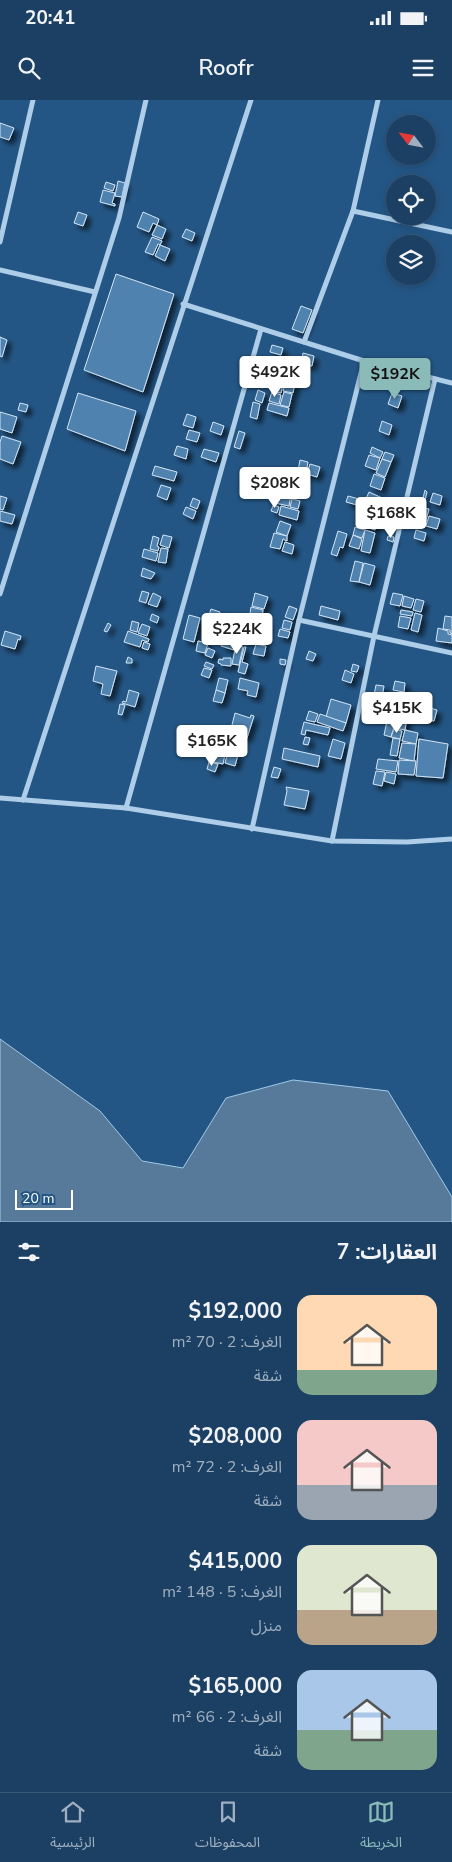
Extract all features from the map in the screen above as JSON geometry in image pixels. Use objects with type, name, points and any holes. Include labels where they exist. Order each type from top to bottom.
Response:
[{"type":"street","points":[[0,242],[33,100]]},
{"type":"street","points":[[0,594],[119,218],[146,100]]},
{"type":"street","points":[[23,800],[251,100]]},
{"type":"street","points":[[304,342],[353,211],[378,100]]},
{"type":"street","points":[[353,211],[452,232]]},
{"type":"street","points":[[0,270],[95,292]]},
{"type":"street","points":[[183,304],[364,361],[452,383]]},
{"type":"street","points":[[126,808],[261,329]]},
{"type":"street","points":[[252,829],[298,620],[364,361]]},
{"type":"street","points":[[332,841],[374,636],[435,379]]},
{"type":"street","points":[[298,620],[452,653]]},
{"type":"street","points":[[0,798],[126,808],[332,841],[407,842],[452,838]]},
{"type":"water","points":[[0,1039],[100,1111],[142,1161],[183,1168],[226,1098],[293,1080],[388,1091],[452,1197],[452,1222],[0,1222]]},
{"type":"building","points":[[0,123],[14,128],[9,140],[0,137]]},
{"type":"building","points":[[118,181],[125,183],[122,197],[115,196]]},
{"type":"building","points":[[106,182],[115,185],[113,191],[104,188]]},
{"type":"building","points":[[103,190],[115,193],[112,203],[115,206],[100,202]]},
{"type":"building","points":[[78,212],[87,215],[83,226],[74,223]]},
{"type":"building","points":[[143,212],[159,219],[157,225],[153,223],[149,232],[137,227]]},
{"type":"building","points":[[157,225],[166,229],[162,239],[152,235]]},
{"type":"building","points":[[186,229],[195,233],[192,241],[182,237]]},
{"type":"building","points":[[152,237],[162,241],[160,245],[158,244],[153,255],[145,252]]},
{"type":"building","points":[[160,245],[170,249],[165,261],[155,256]]},
{"type":"building","points":[[116,274],[174,294],[143,392],[84,370]]},
{"type":"building","points":[[301,306],[312,310],[303,333],[292,329]]},
{"type":"building","points":[[0,337],[7,340],[2,357],[0,356]]},
{"type":"building","points":[[272,345],[283,348],[281,355],[270,352]]},
{"type":"building","points":[[303,353],[314,356],[312,366],[301,363]]},
{"type":"building","points":[[278,368],[289,371],[286,374],[287,378],[276,375]]},
{"type":"building","points":[[290,368],[299,370],[296,381],[288,379]]},
{"type":"building","points":[[275,378],[284,380],[281,393],[272,391]]},
{"type":"building","points":[[286,380],[295,383],[293,393],[283,391]]},
{"type":"building","points":[[258,390],[265,393],[262,403],[255,400]]},
{"type":"building","points":[[272,392],[281,395],[279,404],[269,401]]},
{"type":"building","points":[[284,392],[292,394],[289,407],[280,405]]},
{"type":"building","points":[[78,393],[136,411],[125,451],[67,429]]},
{"type":"building","points":[[392,393],[402,396],[398,408],[388,404]]},
{"type":"building","points":[[253,402],[260,404],[257,419],[250,417]]},
{"type":"building","points":[[20,403],[28,405],[26,412],[18,410]]},
{"type":"building","points":[[269,403],[289,408],[287,416],[267,410]]},
{"type":"building","points":[[0,412],[17,417],[12,433],[0,429]]},
{"type":"building","points":[[187,414],[196,417],[193,428],[183,425]]},
{"type":"building","points":[[382,421],[392,425],[389,435],[379,431]]},
{"type":"building","points":[[213,422],[224,426],[221,435],[210,431]]},
{"type":"building","points":[[189,430],[200,433],[197,442],[186,439]]},
{"type":"building","points":[[239,431],[245,433],[240,449],[234,447]]},
{"type":"building","points":[[2,436],[21,442],[13,464],[0,459]]},
{"type":"building","points":[[177,446],[188,449],[186,459],[174,455]]},
{"type":"building","points":[[372,447],[383,452],[380,458],[370,453]]},
{"type":"building","points":[[204,449],[219,453],[216,462],[201,457]]},
{"type":"building","points":[[385,452],[394,455],[391,462],[382,459]]},
{"type":"building","points":[[369,455],[380,458],[376,470],[365,466]]},
{"type":"building","points":[[382,459],[391,462],[385,477],[376,473]]},
{"type":"building","points":[[300,460],[308,462],[305,478],[297,476]]},
{"type":"building","points":[[310,464],[320,467],[317,477],[307,474]]},
{"type":"building","points":[[155,466],[177,472],[174,481],[152,475]]},
{"type":"building","points":[[374,474],[385,478],[381,490],[370,486]]},
{"type":"building","points":[[161,485],[171,488],[167,500],[157,496]]},
{"type":"building","points":[[425,490],[427,492],[423,508],[429,509],[425,524],[417,522]]},
{"type":"building","points":[[278,491],[291,494],[289,506],[275,503]]},
{"type":"building","points":[[369,492],[382,498],[379,506],[365,501]]},
{"type":"building","points":[[433,493],[442,496],[440,505],[430,502]]},
{"type":"building","points":[[0,496],[7,498],[3,510],[0,509]]},
{"type":"building","points":[[348,496],[359,499],[357,505],[346,502]]},
{"type":"building","points":[[193,498],[200,501],[197,509],[190,506]]},
{"type":"building","points":[[292,499],[300,501],[298,509],[290,507]]},
{"type":"building","points":[[363,502],[371,505],[366,527],[356,525]]},
{"type":"building","points":[[274,503],[274,505],[279,507],[277,513],[271,511]]},
{"type":"building","points":[[281,506],[299,511],[297,520],[279,515]]},
{"type":"building","points":[[373,506],[383,509],[375,530],[366,527]]},
{"type":"building","points":[[186,507],[196,511],[193,519],[183,514]]},
{"type":"building","points":[[0,511],[15,515],[12,524],[0,521]]},
{"type":"building","points":[[429,516],[440,519],[437,529],[426,526]]},
{"type":"building","points":[[280,521],[291,525],[287,536],[276,532]]},
{"type":"building","points":[[355,527],[365,530],[362,538],[353,535]]},
{"type":"building","points":[[365,530],[375,533],[370,553],[361,551]]},
{"type":"building","points":[[416,530],[426,533],[424,541],[414,538]]},
{"type":"building","points":[[338,531],[347,534],[343,548],[340,547],[337,556],[331,554]]},
{"type":"building","points":[[274,533],[287,536],[287,541],[283,539],[280,549],[270,547]]},
{"type":"building","points":[[163,535],[172,537],[169,548],[160,545]]},
{"type":"building","points":[[353,535],[362,539],[359,549],[349,546]]},
{"type":"building","points":[[153,536],[159,538],[158,551],[150,549]]},
{"type":"building","points":[[388,536],[394,537],[393,542],[387,540]]},
{"type":"building","points":[[285,542],[294,545],[292,554],[282,551]]},
{"type":"building","points":[[161,548],[168,549],[166,563],[158,562]]},
{"type":"building","points":[[144,549],[158,553],[156,561],[142,557]]},
{"type":"building","points":[[355,561],[363,563],[359,582],[350,581]]},
{"type":"building","points":[[364,563],[375,566],[370,585],[359,582]]},
{"type":"building","points":[[143,568],[155,573],[151,579],[141,576]]},
{"type":"building","points":[[142,591],[149,593],[146,603],[139,601]]},
{"type":"building","points":[[153,593],[161,597],[157,607],[148,604]]},
{"type":"building","points":[[255,593],[268,597],[264,609],[252,606]]},
{"type":"building","points":[[393,593],[403,595],[400,606],[390,604]]},
{"type":"building","points":[[404,596],[414,599],[411,608],[402,606]]},
{"type":"building","points":[[416,599],[424,601],[421,612],[413,610]]},
{"type":"building","points":[[289,606],[297,609],[293,620],[285,617]]},
{"type":"building","points":[[321,606],[340,611],[338,620],[319,615]]},
{"type":"building","points":[[251,607],[263,610],[261,622],[249,620]]},
{"type":"building","points":[[211,609],[220,612],[213,636],[203,634]]},
{"type":"building","points":[[401,610],[413,612],[412,616],[400,614]]},
{"type":"building","points":[[415,613],[422,615],[418,632],[411,630]]},
{"type":"building","points":[[152,614],[159,617],[157,623],[150,620]]},
{"type":"building","points":[[189,615],[200,618],[194,642],[183,639]]},
{"type":"building","points":[[232,616],[235,617],[234,625],[230,625]]},
{"type":"building","points":[[400,616],[411,618],[408,629],[398,627]]},
{"type":"building","points":[[445,616],[452,617],[452,634],[450,630],[443,629]]},
{"type":"building","points":[[236,617],[241,618],[239,627],[235,626]]},
{"type":"building","points":[[284,620],[292,622],[290,630],[282,628]]},
{"type":"building","points":[[132,621],[139,623],[137,632],[130,630]]},
{"type":"building","points":[[248,621],[258,623],[256,630],[247,628]]},
{"type":"building","points":[[108,623],[111,625],[107,632],[104,631]]},
{"type":"building","points":[[260,623],[267,624],[266,627],[259,626]]},
{"type":"building","points":[[142,624],[150,627],[147,636],[138,633]]},
{"type":"building","points":[[259,627],[267,629],[265,634],[258,632]]},
{"type":"building","points":[[438,628],[448,631],[448,634],[452,635],[452,643],[436,641]]},
{"type":"building","points":[[280,629],[290,632],[288,638],[278,636]]},
{"type":"building","points":[[245,630],[256,632],[254,642],[243,639]]},
{"type":"building","points":[[5,631],[21,636],[15,649],[1,645]]},
{"type":"building","points":[[128,631],[149,639],[148,642],[142,640],[140,647],[124,642]]},
{"type":"building","points":[[258,634],[266,635],[264,644],[256,642]]},
{"type":"building","points":[[223,637],[236,640],[234,650],[221,646]]},
{"type":"building","points":[[198,641],[208,643],[205,653],[196,651]]},
{"type":"building","points":[[144,642],[150,644],[148,650],[142,648]]},
{"type":"building","points":[[256,644],[266,646],[264,656],[253,654]]},
{"type":"building","points":[[236,645],[243,647],[239,665],[232,664]]},
{"type":"building","points":[[244,647],[246,647],[242,662],[248,664],[245,674],[238,672]]},
{"type":"building","points":[[208,648],[215,651],[212,658],[205,655]]},
{"type":"building","points":[[309,651],[316,654],[313,661],[306,659]]},
{"type":"building","points":[[128,657],[132,659],[132,663],[126,663]]},
{"type":"building","points":[[223,658],[231,658],[231,666],[218,663],[219,659],[223,660]]},
{"type":"building","points":[[280,659],[286,660],[285,665],[280,664]]},
{"type":"building","points":[[206,662],[214,665],[212,669],[204,666]]},
{"type":"building","points":[[353,664],[359,666],[357,672],[351,671]]},
{"type":"building","points":[[96,666],[117,671],[110,696],[101,694],[103,684],[93,681]]},
{"type":"building","points":[[204,668],[212,670],[209,678],[201,675]]},
{"type":"building","points":[[345,670],[354,674],[351,683],[342,680]]},
{"type":"building","points":[[219,678],[228,680],[225,693],[216,690]]},
{"type":"building","points":[[240,678],[259,683],[256,697],[247,695],[248,691],[238,689]]},
{"type":"building","points":[[395,681],[405,683],[404,692],[393,690]]},
{"type":"building","points":[[376,685],[384,686],[382,697],[374,695]]},
{"type":"building","points":[[129,690],[139,693],[135,707],[122,703],[123,701],[126,702]]},
{"type":"building","points":[[216,690],[225,693],[222,703],[213,701]]},
{"type":"building","points":[[331,699],[351,705],[346,723],[326,717]]},
{"type":"building","points":[[401,703],[409,705],[405,730],[395,728]]},
{"type":"building","points":[[120,704],[125,705],[122,715],[118,714]]},
{"type":"building","points":[[413,704],[425,706],[423,718],[410,715]]},
{"type":"building","points":[[427,707],[437,710],[434,721],[424,719]]},
{"type":"building","points":[[309,711],[318,714],[315,722],[306,720]]},
{"type":"building","points":[[235,713],[250,718],[251,715],[254,716],[247,738],[230,733]]},
{"type":"building","points":[[320,714],[346,723],[343,731],[317,722]]},
{"type":"building","points":[[387,721],[395,723],[391,737],[384,735]]},
{"type":"building","points":[[304,722],[330,728],[328,735],[306,730],[305,735],[301,734]]},
{"type":"building","points":[[217,727],[223,729],[222,733],[216,731]]},
{"type":"building","points":[[394,729],[402,731],[400,739],[391,737]]},
{"type":"building","points":[[405,730],[418,733],[416,744],[402,741]]},
{"type":"building","points":[[216,731],[229,735],[226,748],[212,745]]},
{"type":"building","points":[[305,737],[310,738],[308,745],[303,744]]},
{"type":"building","points":[[393,738],[400,739],[397,756],[390,755]]},
{"type":"building","points":[[333,739],[345,743],[341,759],[328,756]]},
{"type":"building","points":[[419,739],[448,744],[443,778],[416,776]]},
{"type":"building","points":[[402,743],[416,744],[414,761],[399,758]]},
{"type":"building","points":[[284,748],[320,756],[318,767],[282,759]]},
{"type":"building","points":[[211,751],[225,754],[223,764],[208,761]]},
{"type":"building","points":[[228,752],[238,755],[235,766],[225,763]]},
{"type":"building","points":[[378,759],[398,761],[396,772],[376,769]]},
{"type":"building","points":[[399,760],[416,761],[414,775],[398,774]]},
{"type":"building","points":[[209,762],[218,764],[215,772],[207,769]]},
{"type":"building","points":[[274,767],[281,769],[278,778],[271,777]]},
{"type":"building","points":[[376,771],[385,772],[382,786],[373,784]]},
{"type":"building","points":[[386,772],[396,774],[394,784],[384,781]]},
{"type":"building","points":[[286,787],[309,791],[305,809],[284,805]]}]
